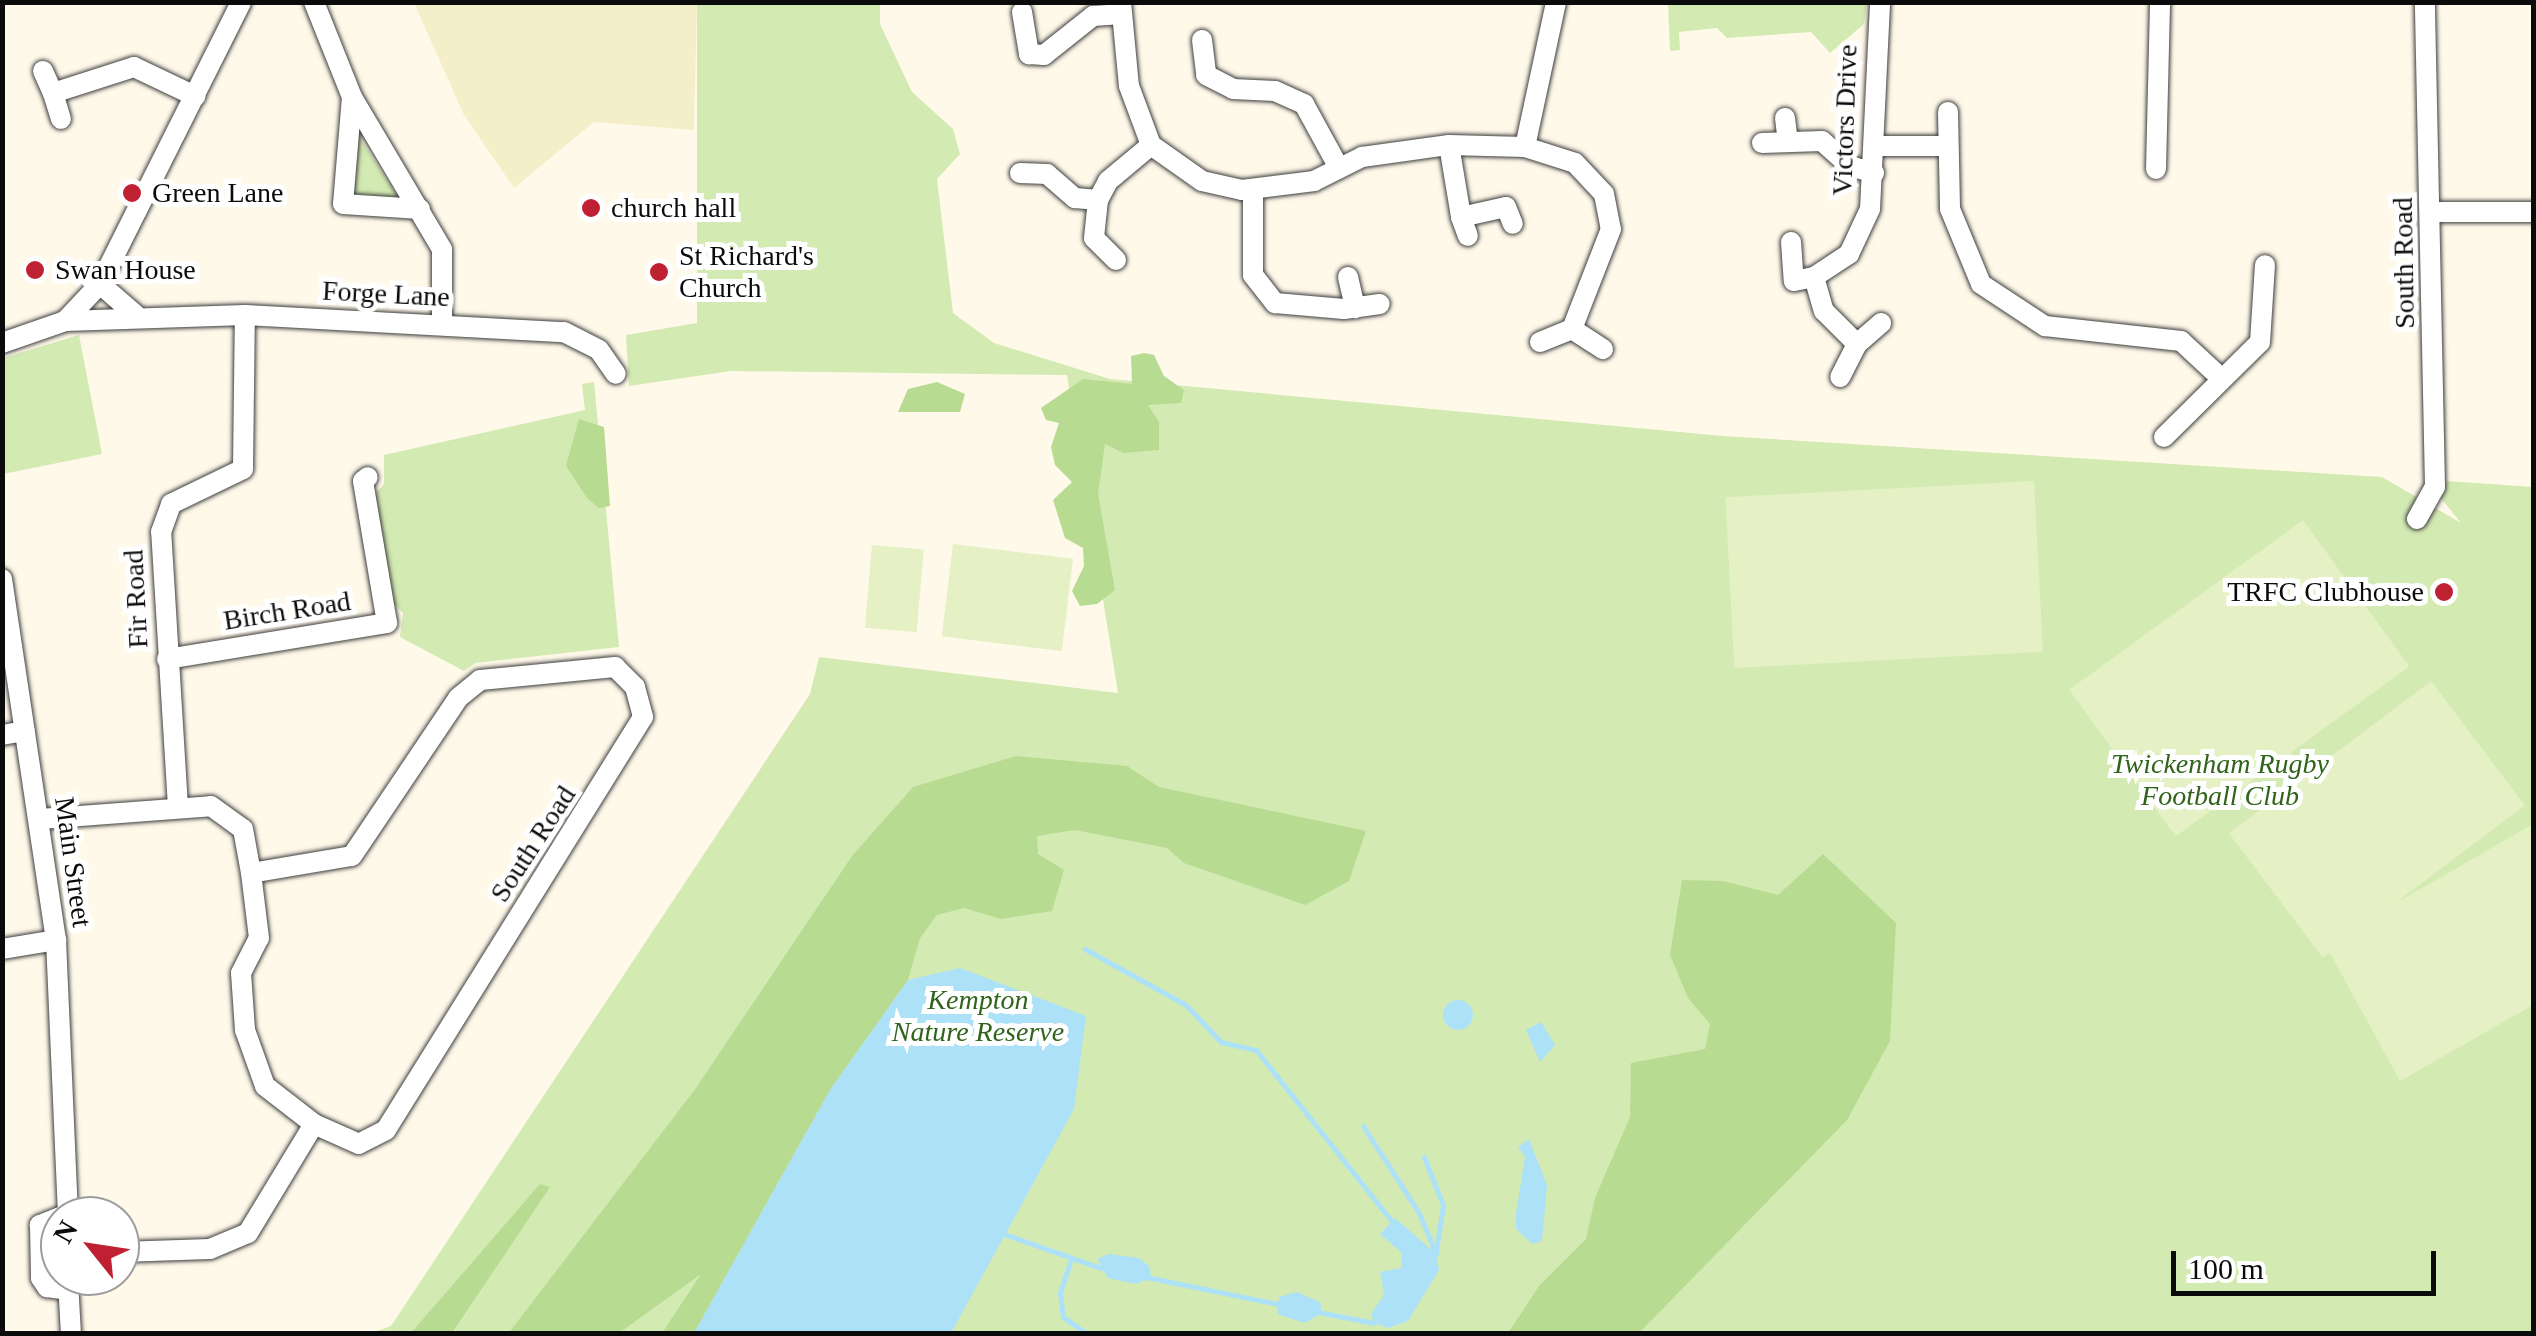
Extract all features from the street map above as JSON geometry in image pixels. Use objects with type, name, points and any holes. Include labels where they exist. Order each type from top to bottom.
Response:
[{"type":"street","points":[[2,343],[66,321],[100,284],[241,2]]},
{"type":"street","points":[[314,2],[352,97],[442,249],[442,324]]},
{"type":"street","points":[[1526,147],[1556,2]]},
{"type":"street","name":"Victors Drive","points":[[1814,277],[1849,254],[1870,209],[1880,2]]},
{"type":"street","points":[[2156,168],[2160,2]]},
{"type":"street","name":"South Road","points":[[2417,518],[2435,487],[2425,2]]},
{"type":"street","points":[[1022,12],[1029,54],[1044,55],[1094,16],[1122,8],[1129,86],[1152,145],[1202,181],[1253,189],[1314,182],[1362,157],[1448,145],[1526,147],[1575,163],[1604,194],[1611,229],[1572,329],[1540,342]]},
{"type":"street","points":[[1202,40],[1206,75],[1232,89],[1275,90],[1304,104],[1339,168]]},
{"type":"street","points":[[53,93],[134,67],[195,96]]},
{"type":"street","points":[[43,71],[61,120]]},
{"type":"street","points":[[352,97],[343,204],[420,209]]},
{"type":"street","points":[[1948,112],[1944,146],[1956,231],[1982,284],[2045,326],[2181,340],[2222,379]]},
{"type":"street","points":[[1785,118],[1788,142]]},
{"type":"street","points":[[1762,143],[1822,140],[1850,166],[1874,173]]},
{"type":"street","points":[[1116,260],[1087,245],[1098,200],[1108,180],[1152,145]]},
{"type":"street","points":[[1448,145],[1464,227],[1506,207],[1513,224]]},
{"type":"street","points":[[1876,146],[1944,146]]},
{"type":"street","points":[[1020,174],[1047,174],[1075,198],[1098,200]]},
{"type":"street","points":[[1253,189],[1254,276],[1275,303],[1355,308],[1380,304]]},
{"type":"street","points":[[2431,212],[2534,212]]},
{"type":"street","points":[[1790,242],[1794,281],[1814,277],[1824,311],[1857,344]]},
{"type":"street","points":[[2164,436],[2260,342],[2265,265]]},
{"type":"street","points":[[1348,277],[1355,308]]},
{"type":"street","points":[[100,284],[137,316]]},
{"type":"street","name":"Forge Lane","points":[[66,321],[245,315],[564,332],[598,350],[616,374]]},
{"type":"street","name":"Fir Road","points":[[178,807],[160,532],[171,504],[243,468],[245,315]]},
{"type":"street","points":[[1840,377],[1857,344],[1881,323]]},
{"type":"street","points":[[1572,329],[1603,350]]},
{"type":"street","name":"Birch Road","points":[[166,659],[387,623],[363,481],[368,476]]},
{"type":"street","name":"Main Street","points":[[2,579],[56,940],[67,1196]]},
{"type":"street","name":"South Road","points":[[40,819],[178,807],[229,813],[242,829],[251,874],[259,938],[241,973],[246,1030],[266,1086],[314,1124],[359,1144],[386,1130],[643,717],[635,687],[615,668],[480,680],[458,698],[352,856],[251,874]]},
{"type":"street","points":[[2,735],[25,731]]},
{"type":"street","points":[[2,949],[56,940]]},
{"type":"street","points":[[140,1251],[210,1249],[248,1234],[314,1124]]},
{"type":"street","points":[[69,1296],[70,1334]]},
{"type":"shaded area","points":[[414,3],[697,3],[694,130],[594,122],[514,188],[464,115]]},
{"type":"green space","points":[[1668,2],[1867,3],[1864,24],[1830,53],[1811,32],[1727,38],[1717,28],[1679,32],[1680,50],[1670,51]]},
{"type":"green space","points":[[697,3],[880,3],[880,24],[912,92],[953,129],[960,154],[937,179],[953,313],[994,343],[1110,379],[1723,436],[2382,477],[2461,523],[2441,498],[2447,481],[2533,487],[2533,1333],[368,1334],[391,1326],[810,694],[819,657],[1118,693],[1067,375],[731,371],[629,386],[626,335],[697,323]]},
{"type":"green space","points":[[360,138],[397,196],[364,201],[350,193],[353,140]]},
{"type":"green space","points":[[79,335],[102,454],[3,474],[3,358]]},
{"type":"green space","points":[[1154,355],[1164,376],[1184,390],[1181,403],[1148,405],[1159,422],[1159,450],[1123,453],[1105,444],[1098,494],[1115,590],[1097,604],[1080,606],[1072,591],[1084,566],[1083,548],[1065,538],[1053,500],[1072,482],[1055,465],[1051,447],[1059,423],[1046,420],[1041,408],[1083,379],[1132,384],[1131,356]]},
{"type":"green space","points":[[594,382],[619,647],[475,663],[464,671],[400,637],[403,613],[391,601],[372,497],[384,484],[384,455],[585,410],[582,384]]},
{"type":"green space","points":[[937,382],[965,394],[960,412],[898,412],[908,389]]},
{"type":"green space","points":[[579,419],[604,427],[610,506],[599,508],[587,498],[566,466]]},
{"type":"green space","points":[[2034,481],[2043,652],[1734,668],[1725,497]]},
{"type":"green space","name":"Twickenham Rugby Football Club","points":[[2303,520],[2409,666],[2176,836],[2069,690]]},
{"type":"green space","points":[[953,544],[1073,559],[1062,651],[942,636]]},
{"type":"green space","points":[[872,545],[924,550],[917,632],[865,628]]},
{"type":"green space","points":[[2431,681],[2525,806],[2323,958],[2229,833]]},
{"type":"green space","points":[[1016,756],[1127,766],[1159,787],[1366,831],[1349,881],[1305,905],[1184,863],[1167,848],[1075,830],[1037,836],[1038,854],[1064,870],[1052,911],[1001,919],[964,908],[937,915],[920,938],[908,980],[830,1090],[694,1333],[662,1333],[701,1274],[619,1333],[508,1334],[696,1088],[852,856],[913,787]]},
{"type":"green space","points":[[2533,824],[2533,1005],[2400,1081],[2325,944]]},
{"type":"green space","points":[[1823,854],[1896,923],[1890,1041],[1847,1120],[1639,1333],[1508,1333],[1539,1286],[1586,1239],[1595,1198],[1630,1117],[1631,1063],[1705,1049],[1710,1024],[1688,998],[1670,955],[1682,880],[1723,881],[1778,895]]},
{"type":"green space","points":[[540,1184],[550,1187],[452,1333],[411,1333]]},
{"type":"water","points":[[960,968],[1086,1016],[1074,1109],[951,1333],[694,1333],[830,1090],[908,980]]},
{"type":"water","points":[[1458,1000],[1469,1004],[1473,1015],[1469,1026],[1458,1030],[1447,1026],[1443,1015],[1447,1004]]},
{"type":"water","points":[[1541,1022],[1555,1045],[1540,1062],[1526,1030]]},
{"type":"water","points":[[1529,1139],[1547,1185],[1542,1241],[1532,1244],[1516,1229],[1525,1157],[1518,1147]]},
{"type":"water","points":[[1395,1218],[1436,1254],[1439,1270],[1408,1321],[1388,1328],[1374,1323],[1371,1314],[1384,1295],[1380,1272],[1401,1268],[1402,1253],[1380,1234]]},
{"type":"water","points":[[1109,1254],[1139,1258],[1150,1267],[1151,1278],[1136,1284],[1108,1278],[1097,1259]]},
{"type":"water","points":[[1297,1292],[1320,1302],[1322,1313],[1305,1323],[1277,1314],[1279,1297]]},
{"type":"waterway","points":[[1085,949],[1186,1005],[1221,1042],[1256,1050],[1390,1219]]},
{"type":"waterway","points":[[1363,1126],[1419,1213],[1436,1254]]},
{"type":"waterway","points":[[1424,1157],[1443,1205],[1436,1251]]},
{"type":"waterway","points":[[1004,1234],[1101,1268]]},
{"type":"waterway","points":[[1070,1262],[1060,1293],[1063,1317],[1087,1334]]},
{"type":"waterway","points":[[1146,1277],[1278,1304]]},
{"type":"waterway","points":[[1318,1312],[1374,1323]]},
{"type":"place","name":"Green Lane","points":[[132,193]]},
{"type":"place","name":"church hall","points":[[591,208]]},
{"type":"place","name":"Swan House","points":[[35,270]]},
{"type":"place","name":"St Richard's Church","points":[[659,272]]},
{"type":"place","name":"TRFC Clubhouse","points":[[2444,592]]},
{"type":"park label","name":"Kempton Nature Reserve","points":[[978,1016]]}]
